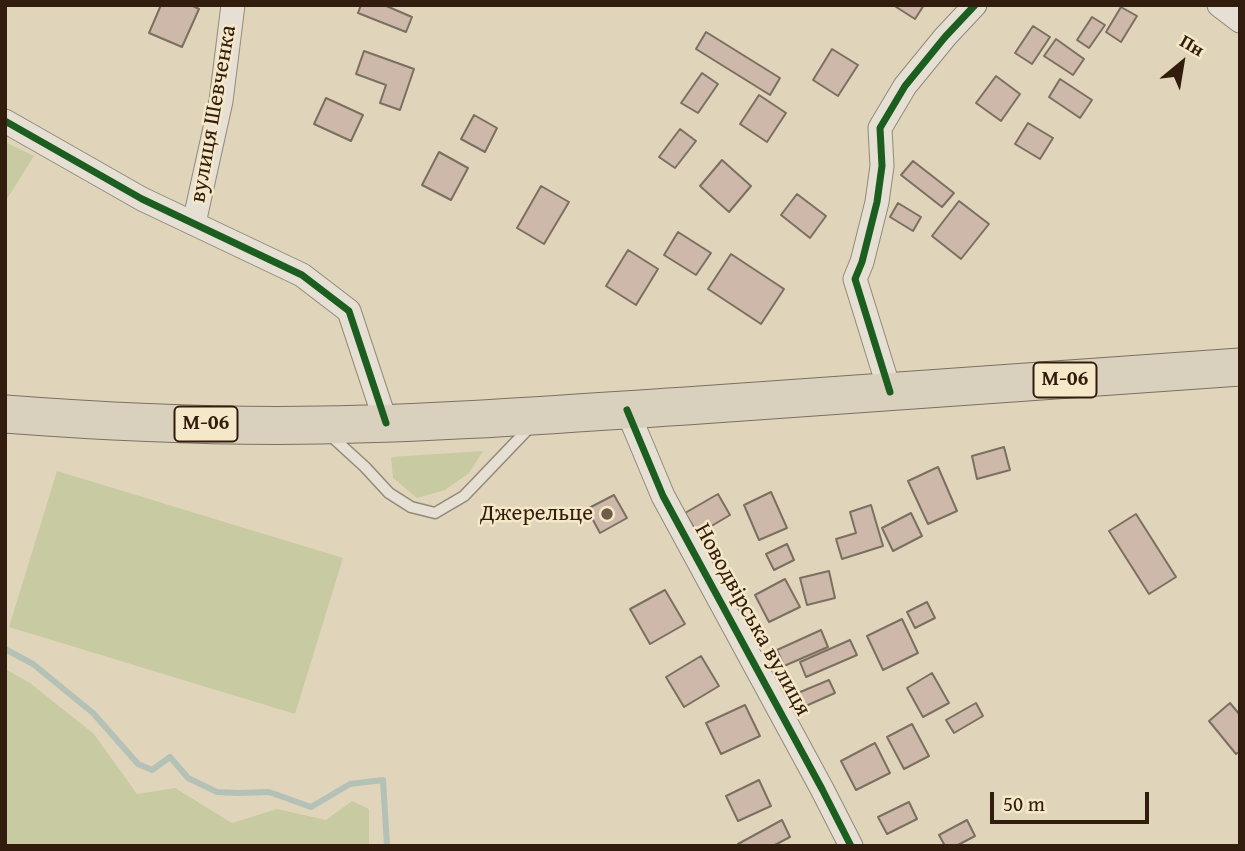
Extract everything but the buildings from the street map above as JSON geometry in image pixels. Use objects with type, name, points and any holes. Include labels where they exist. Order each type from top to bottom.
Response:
[{"type":"highway","name":"М-06","points":[[5,414],[103,421],[321,425],[386,423],[541,416],[1240,367]]},
{"type":"street","name":"вулиця Шевченка","points":[[194,223],[221,101],[233,5]]},
{"type":"street","points":[[890,392],[855,279],[877,202],[882,166],[880,128],[905,86],[975,5]]},
{"type":"street","points":[[1219,5],[1240,22]]},
{"type":"street","points":[[5,121],[142,199],[302,275],[349,311],[386,423]]},
{"type":"street","name":"Новодвірська вулиця","points":[[627,410],[663,496],[851,846]]},
{"type":"lane","points":[[321,425],[389,493],[411,507],[435,513],[464,496],[541,416]]},
{"type":"green space","points":[[5,142],[34,156],[5,202]]},
{"type":"green space","points":[[483,451],[469,473],[445,490],[417,498],[393,478],[391,457]]},
{"type":"green space","points":[[57,471],[343,558],[295,714],[9,627]]},
{"type":"green space","points":[[5,669],[30,683],[94,734],[137,794],[175,788],[232,823],[277,809],[326,820],[352,801],[369,809],[369,846],[5,846]]},
{"type":"waterway","points":[[5,649],[33,664],[93,713],[138,764],[152,770],[170,757],[188,778],[217,792],[269,792],[311,807],[350,784],[383,780],[387,846]]},
{"type":"cycle path","points":[[890,392],[855,279],[877,202],[882,166],[880,128],[905,86],[975,5]]},
{"type":"cycle path","points":[[5,121],[142,199],[302,275],[349,311],[386,423]]},
{"type":"cycle path","points":[[627,410],[663,496],[851,846]]},
{"type":"place","name":"Джерельце","points":[[607,514]]}]
